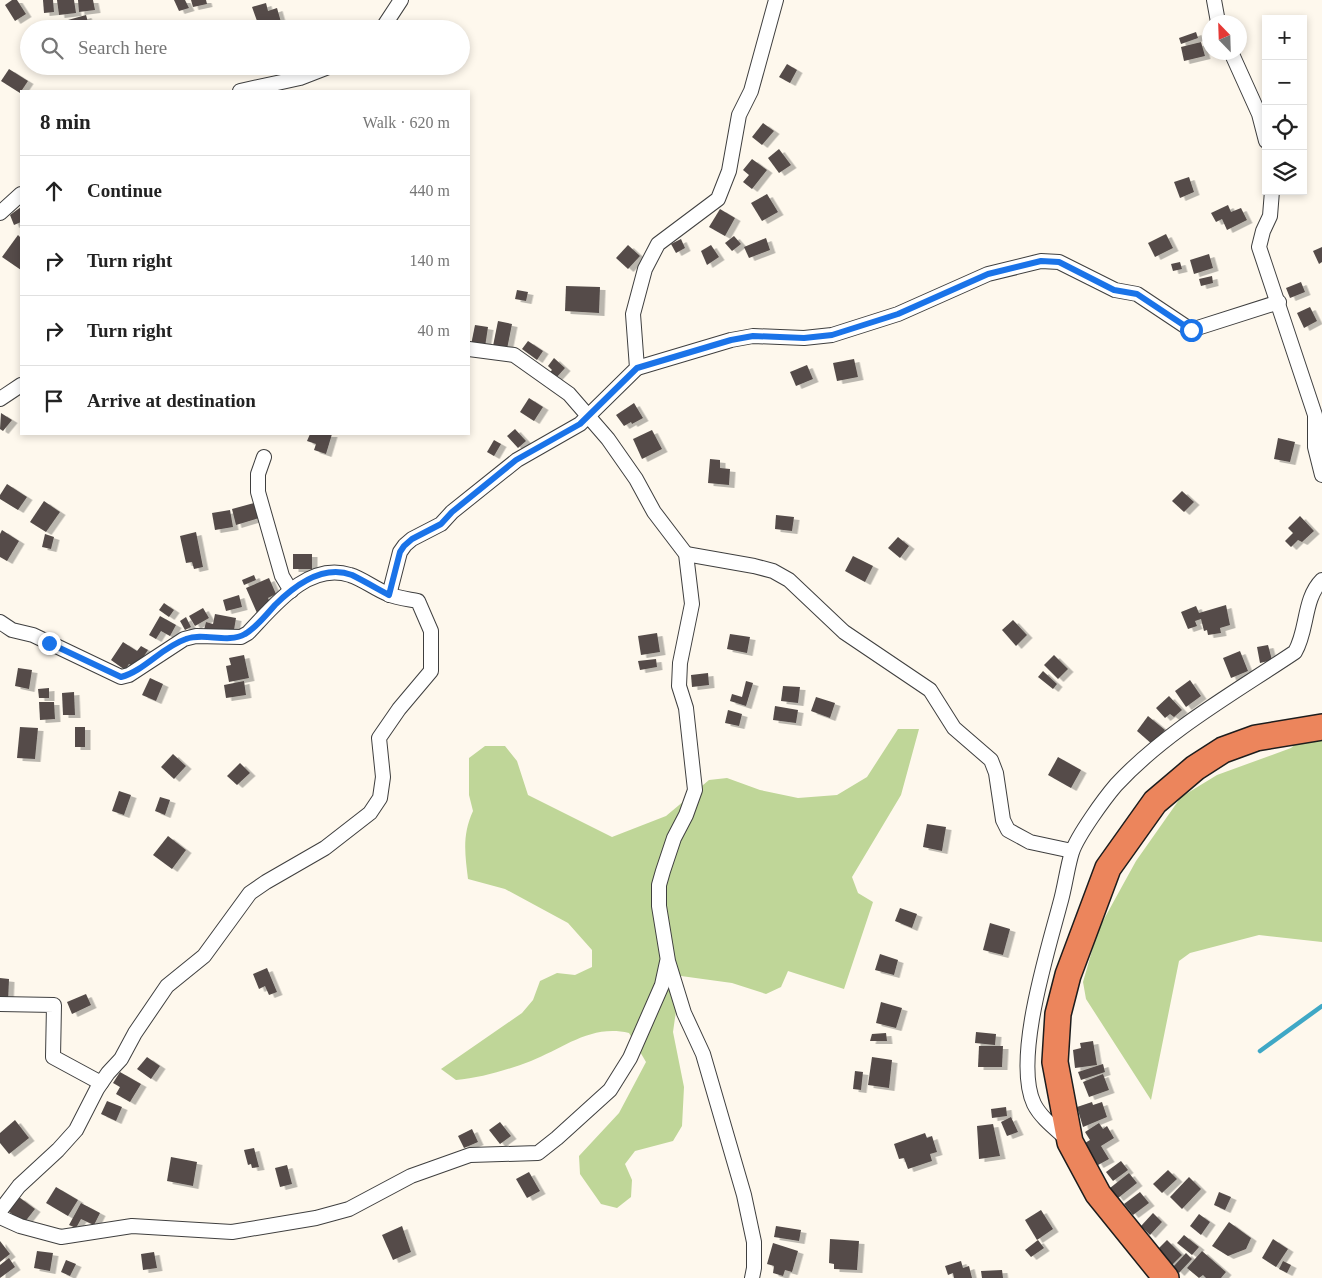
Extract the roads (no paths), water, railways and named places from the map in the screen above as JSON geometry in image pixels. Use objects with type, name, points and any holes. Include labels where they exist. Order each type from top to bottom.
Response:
[{"type":"highway","points":[[1166,1278],[1098,1194],[1070,1142],[1055,1062],[1058,1014],[1068,975],[1108,868],[1155,802],[1211,757],[1256,738],[1322,727]]},
{"type":"street","points":[[388,20],[401,0]]},
{"type":"street","points":[[637,368],[633,314],[645,269],[658,244],[718,199],[728,171],[739,115],[751,91],[776,0]]},
{"type":"street","points":[[1214,0],[1217,15]]},
{"type":"street","points":[[1235,60],[1259,114],[1262,126]]},
{"type":"street","points":[[245,90],[308,75]]},
{"type":"street","points":[[0,213],[20,195]]},
{"type":"street","points":[[1272,195],[1270,216],[1263,231],[1260,247],[1315,415],[1316,454],[1322,474]]},
{"type":"street","points":[[389,595],[400,552],[412,539],[441,524],[452,512],[516,460],[559,436],[589,416],[637,368],[731,340],[753,336],[804,338],[832,335],[898,314],[988,274],[1041,261],[1059,262],[1114,290],[1137,294],[1191,330],[1279,302]]},
{"type":"street","points":[[470,349],[514,356],[553,381],[569,394],[589,416],[623,460],[654,512],[686,554],[692,604],[680,663],[679,686],[686,708],[695,790],[686,815],[674,838],[659,885],[662,933],[668,961],[684,1014],[703,1054],[744,1195],[754,1242],[752,1278]]},
{"type":"street","points":[[0,399],[20,386]]},
{"type":"street","points":[[264,457],[258,474],[258,492],[282,576],[291,591]]},
{"type":"street","points":[[686,554],[740,562],[773,571],[789,580],[844,632],[930,690],[954,728],[991,760],[996,773],[1003,820],[1008,830],[1030,842],[1072,851]]},
{"type":"street","points":[[0,622],[12,630],[33,635],[121,677],[129,675],[148,660],[184,639],[196,636],[241,636],[248,633],[291,591],[308,579],[333,572],[350,575],[389,595],[418,601],[431,631],[431,671],[399,709],[379,738],[383,776],[380,798],[370,813],[355,827],[325,848],[250,893],[204,956],[167,986],[134,1033],[121,1059],[101,1083],[76,1130],[58,1150],[19,1186],[0,1211]]},
{"type":"street","points":[[1070,1142],[1045,1118],[1034,1104],[1029,1082],[1028,1047],[1039,980],[1072,851],[1114,787],[1137,763],[1210,707],[1295,652],[1301,641],[1310,601],[1316,585],[1322,580]]},
{"type":"street","points":[[0,1217],[20,1226],[60,1237],[132,1226],[151,1226],[198,1232],[232,1232],[316,1218],[349,1209],[411,1176],[470,1155],[538,1152],[557,1138],[610,1090],[630,1058],[662,985],[668,961]]},
{"type":"street","points":[[0,1004],[54,1006],[53,1057],[101,1083]]},
{"type":"waterway","points":[[1260,1051],[1322,1006]]}]
